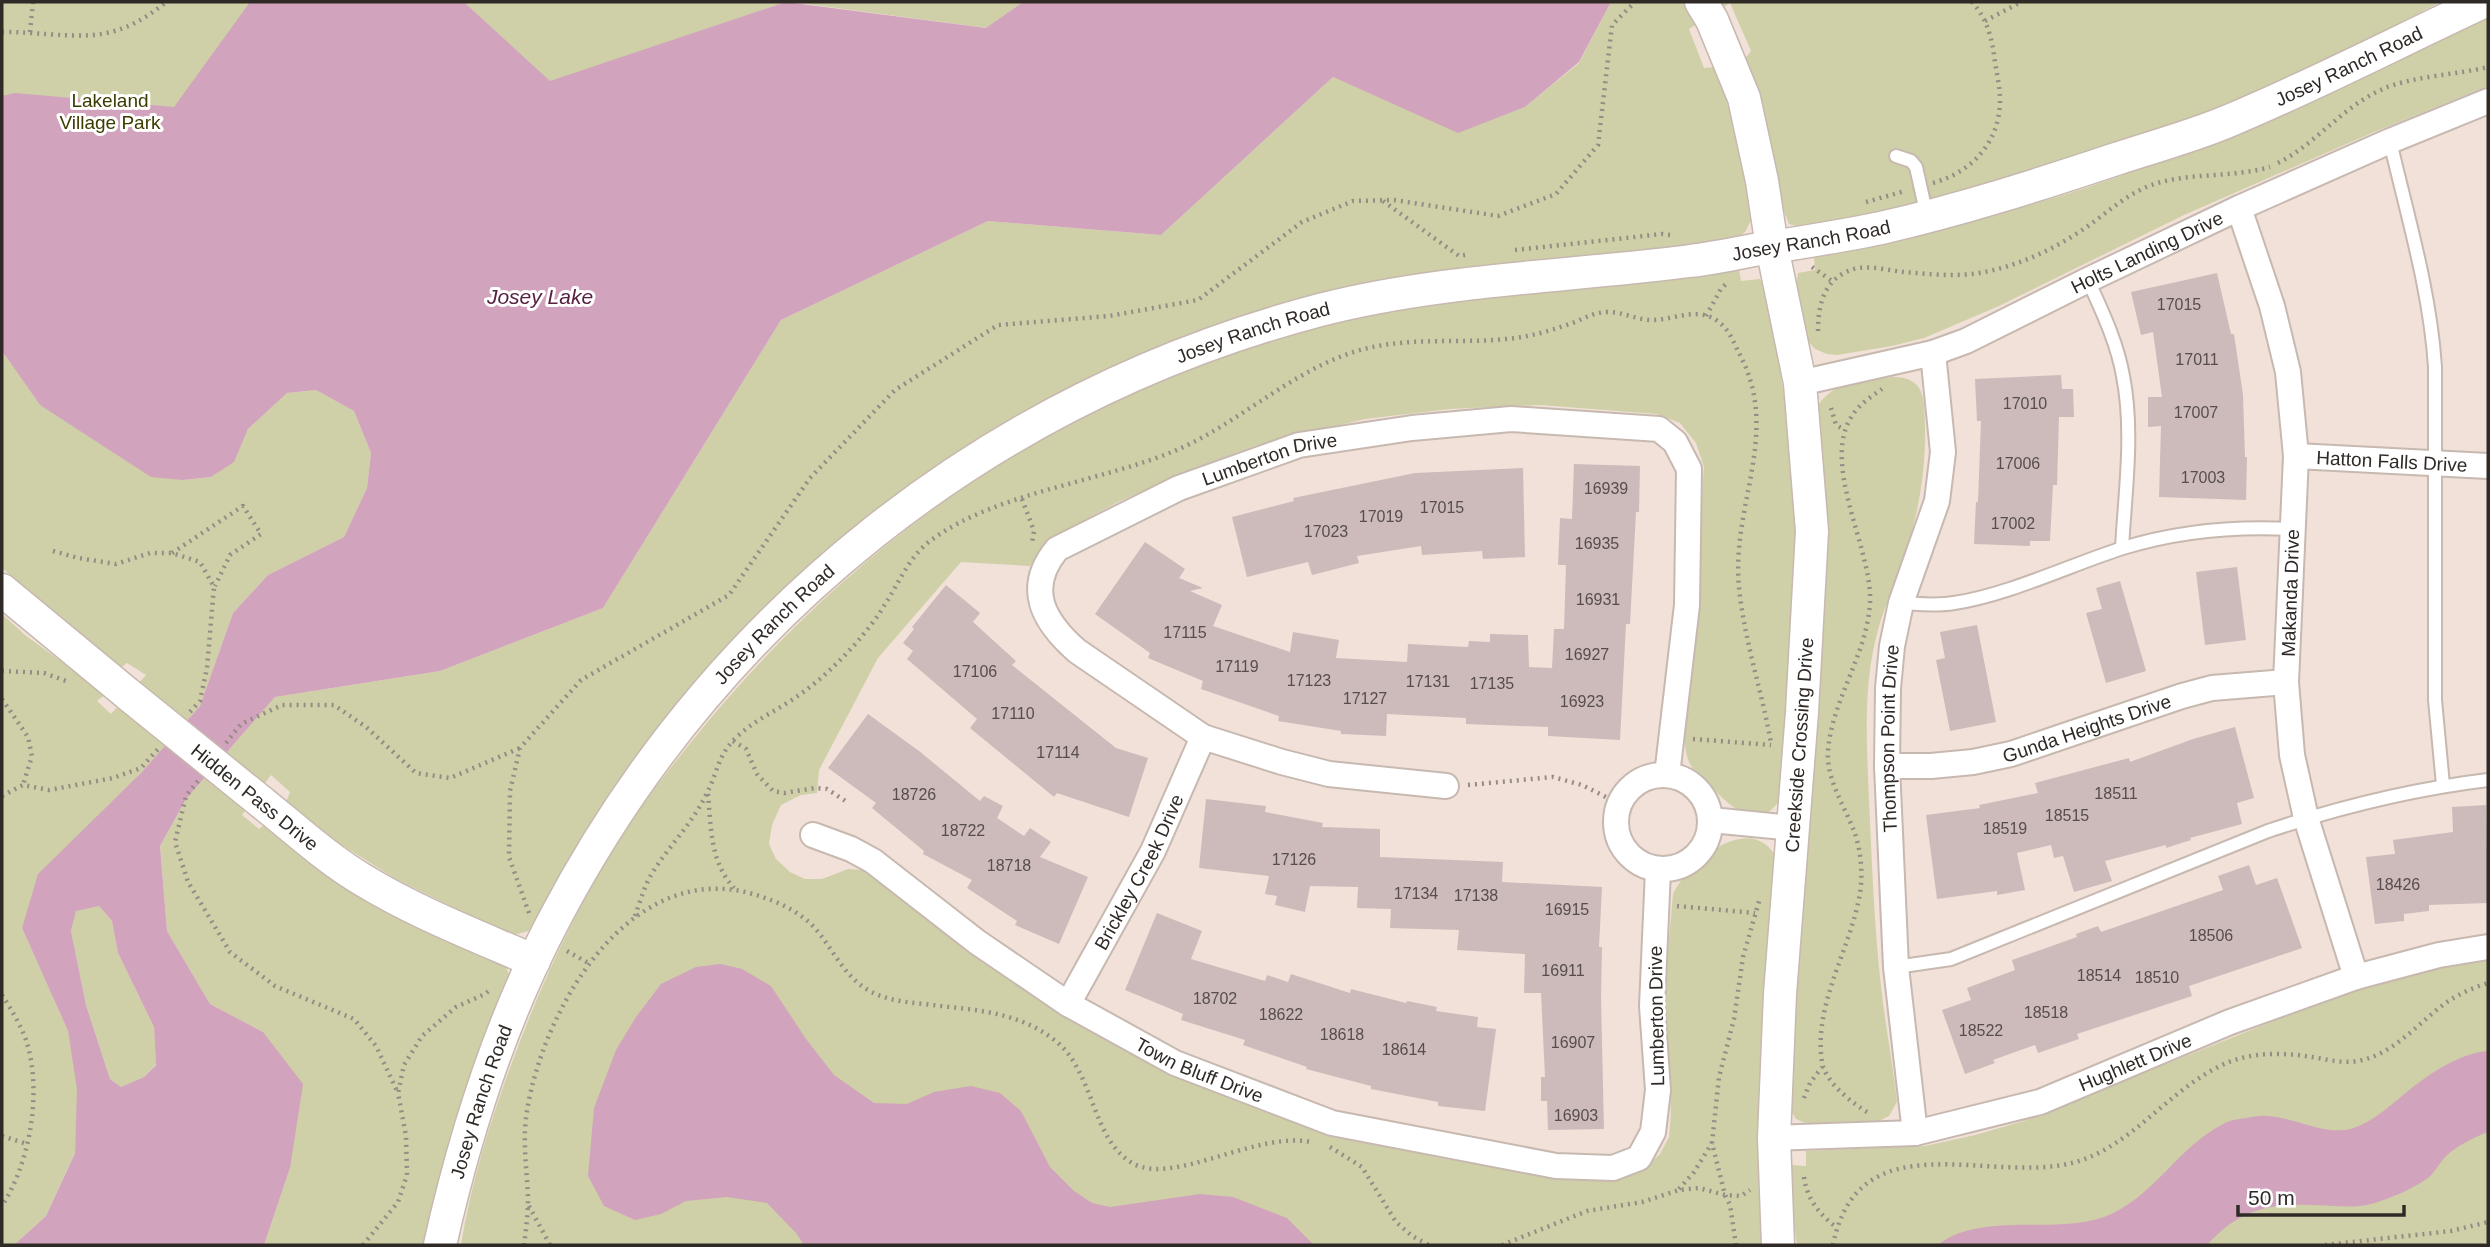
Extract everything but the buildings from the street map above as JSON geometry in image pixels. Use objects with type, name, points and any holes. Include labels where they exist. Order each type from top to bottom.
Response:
[{"type":"street","name":"Josey Ranch Road","points":[[440,1245],[475,1110],[504,1031],[554,919],[619,808],[664,746],[738,657],[826,570],[965,465],[1036,422],[1121,380],[1210,345],[1321,310],[1400,293],[1488,280],[1695,261],[1871,230],[1924,202],[2056,179],[2222,123],[2483,2]]},
{"type":"street","name":"Creekside Crossing Drive","points":[[1706,11],[1744,98],[1762,181],[1772,247],[1812,380],[1812,531],[1802,712],[1780,994],[1788,1138],[1778,1245]]},
{"type":"street","name":"Holts Landing Drive","points":[[1812,380],[1933,353],[1966,341],[2239,208],[2488,101]]},
{"type":"street","name":"Makanda Drive","points":[[2239,208],[2272,306],[2288,372],[2296,456],[2286,682],[2292,755],[2306,818],[2356,977]]},
{"type":"street","name":"Thompson Point Drive","points":[[1914,1121],[1896,967],[1887,766],[1888,688],[1892,646],[1901,603],[1937,501],[1943,452],[1933,353]]},
{"type":"street","name":"Lumberton Drive","points":[[1446,786],[1329,774],[1203,737],[1077,652],[1054,628],[1046,618],[1040,587],[1048,559],[1057,549],[1179,488],[1299,445],[1412,428],[1511,419],[1659,429],[1675,442],[1689,469],[1687,605],[1667,775]]},
{"type":"street","name":"Hatton Falls Drive","points":[[2296,456],[2488,466]]},
{"type":"street","name":"Hidden Pass Drive","points":[[2,590],[331,859],[364,881],[407,904],[534,961]]},
{"type":"street","name":"Gunda Heights Drive","points":[[1887,766],[1973,762],[2011,754],[2212,688],[2286,682]]},
{"type":"street","name":"Brickley Creek Drive","points":[[1068,1004],[1153,851],[1203,737]]},
{"type":"street","points":[[1667,775],[1692,784],[1702,794],[1711,820],[1709,836],[1702,851],[1690,862],[1674,869],[1658,870],[1642,865],[1629,855],[1620,842],[1616,826],[1624,795],[1636,783],[1650,776],[1667,775]]},
{"type":"street","points":[[1711,820],[1793,828]]},
{"type":"street","name":"Town Bluff Drive","points":[[813,835],[873,860],[977,942],[1068,1004],[1175,1063],[1332,1123],[1556,1166],[1613,1168],[1639,1158]]},
{"type":"street","name":"Lumberton Drive","points":[[1639,1158],[1653,1132],[1658,1090],[1652,1006],[1658,870]]},
{"type":"street","name":"Hughlett Drive","points":[[1788,1138],[2040,1102],[2230,1022],[2356,977],[2439,955],[2488,947]]},
{"type":"lane","points":[[2390,141],[2428,306],[2433,339],[2435,700],[2443,785]]},
{"type":"lane","points":[[1896,156],[1911,161],[1916,167],[1924,202]]},
{"type":"lane","points":[[2088,280],[2115,344],[2123,375],[2127,407],[2122,548]]},
{"type":"lane","points":[[1901,603],[1930,605],[1983,597],[2122,548],[2191,532],[2260,527],[2292,529]]},
{"type":"lane","points":[[1896,967],[1951,959],[2306,818],[2367,801],[2443,785],[2488,780]]},
{"type":"path","points":[[30,32],[33,2]]},
{"type":"path","points":[[2,32],[74,36],[110,34],[148,17],[166,2]]},
{"type":"path","points":[[1857,204],[1924,202],[1975,163],[1985,149],[1998,120],[2000,100],[1991,38],[1985,21],[1972,2]]},
{"type":"path","points":[[1985,21],[2021,2]]},
{"type":"path","points":[[1845,430],[1836,425],[1812,380],[1818,341],[1819,305],[1832,281],[1848,270],[1856,268],[1938,275],[1978,273],[2004,267],[2034,257],[2066,241],[2123,199],[2147,187],[2269,168],[2292,156],[2359,102],[2384,88],[2488,67]]},
{"type":"path","points":[[1382,200],[1459,256],[1473,254]]},
{"type":"path","points":[[1513,250],[1662,234],[1673,236]]},
{"type":"path","points":[[1812,266],[1832,281]]},
{"type":"path","points":[[1706,316],[1721,289],[1731,280]]},
{"type":"path","points":[[635,916],[649,878],[691,821],[707,793],[719,759],[733,741],[758,719],[798,696],[833,668],[883,607],[914,556],[952,527],[1022,499],[1120,471],[1176,450],[1218,430],[1322,365],[1351,353],[1381,344],[1413,340],[1507,339],[1540,333],[1593,313],[1608,312],[1653,320],[1683,314],[1706,316],[1721,323],[1730,334],[1747,367],[1755,391],[1758,433],[1739,552],[1739,583],[1772,752]]},
{"type":"path","points":[[1892,385],[1866,400],[1853,414],[1845,430],[1842,450],[1851,514],[1870,581],[1870,604],[1867,623],[1831,733],[1829,767],[1855,833],[1861,869],[1855,917],[1823,1015],[1820,1034],[1822,1066],[1855,1105],[1867,1113],[1914,1121]]},
{"type":"path","points":[[1022,499],[1034,531],[1028,553]]},
{"type":"path","points":[[172,553],[243,506],[261,534],[230,555],[214,587],[200,701],[188,714]]},
{"type":"path","points":[[53,551],[117,564],[150,553],[172,553],[201,562],[214,587]]},
{"type":"path","points":[[2,671],[44,673],[74,683]]},
{"type":"path","points":[[2,699],[28,737],[33,756],[23,785]]},
{"type":"path","points":[[1671,737],[1772,745]]},
{"type":"path","points":[[733,741],[746,749],[757,774],[773,791],[784,793],[815,788],[827,789],[847,802]]},
{"type":"path","points":[[2,796],[23,785],[49,790],[113,778],[141,768],[161,745]]},
{"type":"path","points":[[1446,786],[1494,784],[1553,776],[1582,785],[1620,804]]},
{"type":"path","points":[[707,793],[715,855],[724,877],[734,889]]},
{"type":"path","points":[[524,1245],[528,1202],[524,1133],[527,1108],[539,1060],[566,998],[605,946],[635,916],[650,906],[708,889],[734,889],[764,897],[791,909],[810,923],[846,972],[865,989],[905,1002],[977,1009],[1007,1015],[1057,1042],[1076,1063],[1110,1141],[1121,1155],[1134,1164],[1146,1168],[1170,1168],[1262,1143],[1290,1139],[1330,1147],[1362,1167],[1396,1222],[1412,1236],[1429,1245]]},
{"type":"path","points":[[1736,1245],[1730,1205],[1712,1143],[1719,1077],[1734,1019],[1743,957],[1762,890]]},
{"type":"path","points":[[1655,904],[1755,913]]},
{"type":"path","points":[[1833,1245],[1836,1227],[1844,1210],[1868,1182],[1883,1174],[1927,1163],[2032,1168],[2075,1162],[2099,1154],[2118,1142],[2186,1086],[2228,1062],[2253,1055],[2276,1054],[2303,1055],[2337,1062],[2356,1062],[2373,1057],[2390,1048],[2451,1000],[2488,983]]},
{"type":"path","points":[[363,1245],[398,1202],[407,1175],[407,1136],[398,1093],[404,1065],[422,1036],[456,1007],[485,994],[494,986]]},
{"type":"path","points":[[2,995],[27,1042],[33,1076],[27,1144],[18,1176],[2,1206]]},
{"type":"path","points":[[1822,1066],[1805,1091],[1788,1138],[1803,1173],[1808,1194],[1822,1216],[1836,1227]]},
{"type":"path","points":[[2,1136],[27,1144]]},
{"type":"path","points":[[1679,1189],[1694,1172],[1712,1143]]},
{"type":"path","points":[[1502,1245],[1587,1211],[1642,1202],[1679,1189],[1699,1188],[1725,1195]]},
{"type":"path","points":[[528,1202],[550,1245]]},
{"type":"path","points":[[2325,1245],[2451,1231],[2488,1222]]},
{"type":"green space","name":"Lakeland Village Park","points":[[2,2],[348,2],[2,333]]},
{"type":"green space","points":[[464,2],[786,2],[550,82]]},
{"type":"green space","points":[[791,2],[1023,2],[987,28]]},
{"type":"green space","points":[[1611,2],[2440,2],[2347,50],[2247,95],[2122,145],[2008,184],[1811,230],[1789,224],[1780,201],[1744,60],[1751,51],[1730,3],[1689,29],[1704,68],[1715,67],[1734,124],[1753,216],[1745,232],[1729,244],[1316,299],[917,485],[821,557],[743,631],[666,721],[599,812],[535,929],[511,936],[396,879],[337,842],[286,802],[290,792],[271,775],[242,815],[259,829],[264,825],[319,866],[494,956],[505,965],[511,979],[433,1245],[264,1245],[290,1168],[263,1032],[210,1004],[167,931],[160,846],[186,799],[275,697],[440,671],[603,608],[781,320],[988,221],[1161,235],[1333,77],[1458,132],[1525,107],[1579,63]]},
{"type":"green space","points":[[2488,8],[2488,86],[2374,132],[2184,215],[1999,306],[1924,338],[1837,355],[1815,349],[1807,340],[1796,287],[1798,273],[1815,270],[1814,258],[2058,197],[2137,170],[2270,113]]},
{"type":"green space","points":[[1739,269],[1741,281],[1760,279],[1768,294],[1797,479],[1799,558],[1784,793],[1775,807],[1765,814],[1754,816],[1733,807],[1693,768],[1686,752],[1684,732],[1704,467],[1696,443],[1680,423],[1657,414],[1540,405],[1450,409],[1365,419],[1254,446],[1197,467],[1118,502],[1062,532],[1043,545],[1030,566],[961,562],[878,658],[819,770],[817,793],[801,795],[781,805],[772,825],[769,844],[776,859],[790,872],[805,879],[822,879],[848,869],[863,870],[877,878],[937,928],[1005,976],[1062,1011],[1359,1138],[1439,1158],[1520,1171],[1593,1179],[1621,1179],[1647,1166],[1660,1154],[1669,1137],[1671,1113],[1664,996],[1673,894],[1692,869],[1720,846],[1736,840],[1751,839],[1764,844],[1776,857],[1769,1245],[461,1245],[481,1155],[521,1038],[573,921],[620,838],[688,746],[777,645],[875,554],[928,513],[1040,440],[1099,408],[1180,372],[1293,334],[1350,318],[1438,302]]},
{"type":"green space","points":[[2,351],[40,405],[183,480],[211,477],[234,461],[248,429],[287,393],[316,390],[354,411],[371,453],[367,488],[344,537],[268,575],[233,613],[200,706],[140,774],[22,928],[68,1031],[78,1089],[75,1152],[46,1216],[14,1245],[2,1245],[2,614],[25,635],[106,694],[97,701],[111,714],[146,675],[127,663],[120,668],[2,568]]},
{"type":"green space","points":[[1893,377],[1912,381],[1921,392],[1925,426],[1923,474],[1915,521],[1878,630],[1867,701],[1867,761],[1877,940],[1897,1102],[1889,1116],[1873,1124],[1810,1125],[1796,1119],[1787,1105],[1825,586],[1825,527],[1815,411],[1830,393],[1839,387]]},
{"type":"green space","points":[[99,906],[112,921],[118,953],[154,1027],[156,1064],[144,1077],[121,1087],[110,1079],[86,1005],[71,931],[76,910]]},
{"type":"green space","points":[[2488,958],[2488,1242],[2479,1245],[1797,1245],[1791,1175],[1792,1165],[1806,1166],[1806,1151],[1925,1146],[1975,1135],[2024,1121],[2346,992],[2404,974]]},
{"type":"water","name":"Josey Lake","points":[[250,2],[464,2],[550,81],[786,2],[986,28],[1023,2],[1611,2],[1579,62],[1525,107],[1458,133],[1333,77],[1161,235],[988,221],[781,320],[603,608],[440,671],[275,697],[186,799],[160,846],[167,931],[210,1004],[263,1032],[303,1084],[290,1168],[264,1245],[14,1245],[46,1216],[75,1153],[77,1089],[68,1031],[22,928],[38,874],[140,774],[200,706],[233,613],[268,575],[344,537],[367,488],[371,453],[354,411],[316,390],[287,393],[248,429],[234,462],[211,477],[183,480],[151,477],[40,405],[2,351],[2,96],[15,93],[174,107]],"holes":[[[99,906],[112,921],[118,953],[154,1027],[156,1065],[144,1077],[121,1087],[110,1079],[86,1005],[71,931],[76,911]]]},
{"type":"water","points":[[720,964],[742,969],[771,986],[834,1075],[874,1103],[907,1104],[934,1092],[971,1086],[1000,1093],[1021,1111],[1050,1167],[1074,1191],[1092,1203],[1110,1207],[1200,1194],[1233,1197],[1287,1218],[1314,1245],[804,1245],[767,1203],[727,1197],[686,1201],[661,1214],[635,1220],[604,1206],[588,1176],[594,1108],[616,1050],[661,984],[696,967]]},
{"type":"water","points":[[2488,1051],[2488,1132],[2450,1152],[2425,1180],[2385,1200],[2356,1206],[2296,1205],[2267,1208],[2230,1224],[2207,1245],[1938,1245],[1975,1229],[2084,1222],[2104,1217],[2137,1198],[2193,1145],[2227,1122],[2264,1116],[2326,1129],[2345,1130],[2376,1117],[2444,1066]]}]
